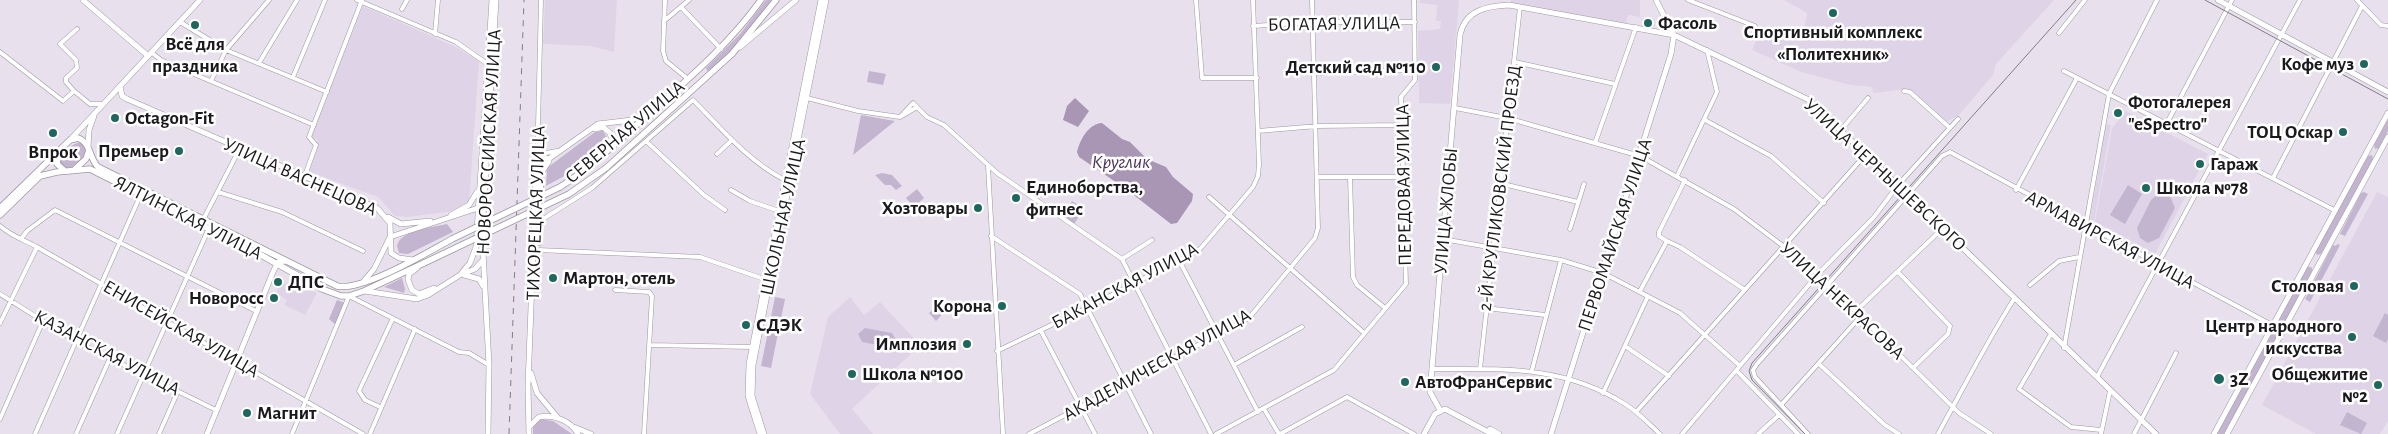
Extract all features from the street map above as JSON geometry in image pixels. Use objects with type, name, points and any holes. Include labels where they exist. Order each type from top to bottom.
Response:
[{"type":"main road","points":[[82,0],[149,54]]},
{"type":"main road","points":[[0,208],[70,140],[200,0]]},
{"type":"main road","name":"НОВОРОССИЙСКАЯ УЛИЦА","points":[[478,230],[490,66],[492,0]]},
{"type":"main road","name":"НОВОРОССИЙСКАЯ УЛИЦА","points":[[488,434],[488,365],[480,182],[496,0]]},
{"type":"main road","name":"СЕВЕРНАЯ УЛИЦА","points":[[344,287],[361,285],[560,187],[602,156],[721,49],[745,23],[761,0]]},
{"type":"main road","name":"СЕВЕРНАЯ УЛИЦА","points":[[349,296],[419,266],[570,194],[606,168],[732,54],[776,0]]},
{"type":"main road","points":[[732,54],[796,0]]},
{"type":"main road","name":"ШКОЛЬНАЯ УЛИЦА","points":[[764,434],[754,403],[751,382],[779,212],[805,98],[821,0]]},
{"type":"main road","name":"ШКОЛЬНАЯ УЛИЦА","points":[[760,434],[748,396],[748,377],[752,347],[826,0]]},
{"type":"main road","points":[[1656,0],[1674,34]]},
{"type":"main road","points":[[2218,0],[2388,92]]},
{"type":"main road","name":"УЛИЦА ЧЕРНЫШЕВСКОГО","points":[[1470,15],[1489,6],[1520,7],[1674,34],[1796,92],[1808,100],[1841,130],[2064,348],[2156,434]]},
{"type":"main road","name":"УЛИЦА ЖЛОБЫ","points":[[1437,411],[1430,392],[1460,35],[1464,21],[1470,15]]},
{"type":"main road","name":"ПЕРВОМАЙСКАЯ УЛИЦА","points":[[1551,434],[1640,156],[1671,54],[1674,34]]},
{"type":"main road","name":"УЛИЦА ВАСНЕЦОВА","points":[[120,86],[122,96],[137,104],[239,150],[378,208],[390,223],[390,237]]},
{"type":"main road","points":[[0,215],[37,178],[73,170],[82,164],[88,148],[92,121],[97,111]]},
{"type":"main road","points":[[539,174],[548,160],[559,150],[592,128],[605,122],[632,120],[652,112]]},
{"type":"main road","points":[[2214,434],[2388,113]]},
{"type":"main road","points":[[539,174],[540,164],[589,133],[603,127],[608,129],[612,139],[602,156]]},
{"type":"main road","points":[[2227,434],[2388,137]]},
{"type":"main road","points":[[70,140],[82,140],[88,148]]},
{"type":"main road","points":[[62,148],[57,164],[65,171]]},
{"type":"main road","name":"ЯЛТИНСКАЯ УЛИЦА","points":[[88,148],[98,167],[203,220],[344,287]]},
{"type":"main road","points":[[2364,155],[2371,153],[2375,161]]},
{"type":"main road","name":"ЯЛТИНСКАЯ УЛИЦА","points":[[73,170],[94,171],[209,228],[322,289],[340,296],[349,296]]},
{"type":"main road","name":"ТИХОРЕЦКАЯ УЛИЦА","points":[[539,174],[541,189],[540,221],[531,377],[540,398],[556,417]]},
{"type":"main road","name":"ТИХОРЕЦКАЯ УЛИЦА","points":[[529,434],[528,385],[539,174]]},
{"type":"main road","points":[[449,217],[473,202],[480,182]]},
{"type":"main road","points":[[361,285],[374,269],[390,237],[481,207]]},
{"type":"main road","points":[[386,216],[402,224],[436,221]]},
{"type":"main road","name":"СЕВЕРНАЯ УЛИЦА","points":[[460,275],[474,255],[478,230]]},
{"type":"main road","points":[[390,237],[393,256],[412,260]]},
{"type":"main road","points":[[2313,249],[2316,258],[2324,255]]},
{"type":"main road","name":"СЕВЕРНАЯ УЛИЦА","points":[[364,291],[417,299],[428,296],[460,275],[476,269],[483,260]]},
{"type":"main road","points":[[207,434],[235,361],[277,264],[281,261],[289,261]]},
{"type":"main road","points":[[2304,266],[2312,263],[2315,272]]},
{"type":"main road","points":[[419,266],[410,274],[408,280],[412,290],[424,293],[449,282]]},
{"type":"main road","points":[[460,275],[479,279],[484,291]]},
{"type":"main road","points":[[1422,434],[1432,413],[1450,408],[1499,434]]},
{"type":"main road","points":[[1422,434],[1437,411]]},
{"type":"main road","points":[[1437,411],[1450,411],[1492,434]]},
{"type":"main road","points":[[529,426],[540,417],[556,417],[591,434]]},
{"type":"main road","points":[[574,427],[578,434]]},
{"type":"street","points":[[211,81],[226,50],[269,0]]},
{"type":"street","points":[[259,63],[297,0]]},
{"type":"street","points":[[294,78],[325,0]]},
{"type":"street","points":[[304,178],[316,145],[309,137],[360,0],[456,42],[490,66]]},
{"type":"street","points":[[402,9],[407,0]]},
{"type":"street","points":[[435,34],[438,0]]},
{"type":"street","name":"ТИХОРЕЦКАЯ УЛИЦА","points":[[539,174],[541,0]]},
{"type":"street","points":[[665,0],[663,51],[666,61],[688,79]]},
{"type":"street","points":[[664,21],[689,0]]},
{"type":"street","points":[[1196,0],[1202,78],[1257,78]]},
{"type":"street","name":"БАКАНСКАЯ УЛИЦА","points":[[998,352],[1088,308],[1200,249],[1253,187],[1258,176],[1258,131],[1253,0]]},
{"type":"street","name":"АКАДЕМИЧЕСКАЯ УЛИЦА","points":[[1029,434],[1249,318],[1315,238],[1318,228],[1318,176],[1312,0]]},
{"type":"street","name":"ПЕРЕДОВАЯ УЛИЦА","points":[[1385,308],[1406,284],[1401,96],[1415,80],[1414,0]]},
{"type":"street","points":[[1688,0],[1755,26]]},
{"type":"street","points":[[2059,33],[2085,0]]},
{"type":"street","points":[[2064,348],[2110,94],[2156,0]]},
{"type":"street","points":[[2167,123],[2232,0]]},
{"type":"street","points":[[2096,378],[2300,0]]},
{"type":"street","points":[[2357,0],[2381,24],[2388,26]]},
{"type":"street","points":[[2273,178],[2362,6]]},
{"type":"street","points":[[681,7],[721,49]]},
{"type":"street","name":"2-Й КРУГЛИКОВСКИЙ ПРОЕЗД","points":[[1480,369],[1499,183],[1520,7]]},
{"type":"street","points":[[180,22],[226,50],[327,92]]},
{"type":"street","name":"БОГАТАЯ УЛИЦА","points":[[1254,26],[1314,22],[1414,22]]},
{"type":"street","points":[[1595,143],[1636,27]]},
{"type":"street","points":[[76,29],[60,44],[76,60],[77,68],[66,78],[66,82],[90,104],[103,104]]},
{"type":"street","points":[[1677,176],[1717,92],[1707,50]]},
{"type":"street","points":[[0,52],[64,101],[74,91]]},
{"type":"street","points":[[149,54],[314,124]]},
{"type":"street","points":[[1514,62],[1615,84]]},
{"type":"street","points":[[1315,73],[1416,70]]},
{"type":"street","points":[[2064,71],[2334,210]]},
{"type":"street","points":[[2016,190],[2077,78]]},
{"type":"street","points":[[1904,91],[1910,92],[1950,128]]},
{"type":"street","points":[[805,98],[858,111],[900,116],[917,107]]},
{"type":"street","points":[[1841,130],[1868,98]]},
{"type":"street","points":[[540,221],[592,188],[693,100],[732,140],[767,170],[785,180]]},
{"type":"street","points":[[900,116],[913,103],[927,117],[944,125],[988,166],[1122,259],[1133,284],[1211,434]]},
{"type":"street","name":"УЛИЦА НЕКРАСОВА","points":[[1455,108],[1507,118],[1640,156],[1734,209],[1786,246],[1818,274],[1953,407],[1991,434]]},
{"type":"street","points":[[1682,434],[1818,274],[1874,217],[1898,185],[1958,119]]},
{"type":"street","points":[[1705,120],[1771,156],[1824,203]]},
{"type":"street","points":[[1258,131],[1317,126],[1401,125]]},
{"type":"street","points":[[718,154],[732,140]]},
{"type":"street","points":[[646,141],[704,195],[725,210]]},
{"type":"street","points":[[203,220],[239,150]]},
{"type":"street","points":[[539,150],[551,153],[559,150]]},
{"type":"street","points":[[539,150],[548,160]]},
{"type":"street","points":[[539,150],[540,164]]},
{"type":"street","name":"АРМАВИРСКАЯ УЛИЦА","points":[[1908,194],[1942,156],[1950,152],[2016,190],[2272,325]]},
{"type":"street","points":[[1636,412],[1706,336],[1866,154]]},
{"type":"street","points":[[988,166],[1003,434]]},
{"type":"street","points":[[1318,176],[1402,177]]},
{"type":"street","points":[[1216,434],[1334,370],[1363,332],[1385,308],[1357,285],[1352,277],[1350,177]]},
{"type":"street","points":[[1685,180],[1659,232],[1659,236],[1680,247],[1745,290]]},
{"type":"street","points":[[1499,183],[1578,202]]},
{"type":"street","points":[[1570,229],[1584,184]]},
{"type":"street","points":[[731,190],[750,201],[779,212]]},
{"type":"street","points":[[218,192],[282,212],[363,251]]},
{"type":"street","points":[[35,434],[141,194]]},
{"type":"street","points":[[1808,434],[1754,377],[1753,370],[1826,283],[1908,194]]},
{"type":"street","points":[[1209,197],[1228,216],[1363,332]]},
{"type":"street","points":[[22,239],[27,231],[55,210],[119,244],[188,276],[256,311]]},
{"type":"street","name":"ЕНИСЕЙСКАЯ УЛИЦА","points":[[0,226],[15,239],[22,239],[37,247],[363,434]]},
{"type":"street","points":[[117,434],[209,228]]},
{"type":"street","points":[[1856,311],[1943,228]]},
{"type":"street","points":[[991,236],[1080,294],[1151,434]]},
{"type":"street","points":[[1443,239],[1494,246],[1561,260],[1603,273],[1680,313],[1740,366]]},
{"type":"street","points":[[1122,259],[1152,240]]},
{"type":"street","points":[[1640,291],[1667,241]]},
{"type":"street","points":[[0,323],[37,247]]},
{"type":"street","points":[[538,250],[700,257],[767,280]]},
{"type":"street","points":[[2030,285],[2059,261],[2079,257]]},
{"type":"street","points":[[1179,260],[1258,412]]},
{"type":"street","points":[[1532,370],[1561,260]]},
{"type":"street","points":[[1898,272],[1950,326],[1950,330],[1913,368]]},
{"type":"street","points":[[614,290],[649,292],[652,296],[644,434]]},
{"type":"street","name":"КАЗАНСКАЯ УЛИЦА","points":[[0,294],[75,341],[216,410]]},
{"type":"street","points":[[292,434],[349,296]]},
{"type":"street","name":"ЯЛТИНСКАЯ УЛИЦА","points":[[349,296],[460,352],[469,352],[488,365]]},
{"type":"street","points":[[1603,393],[1648,296]]},
{"type":"street","points":[[1938,434],[1971,376],[1990,336],[2014,299]]},
{"type":"street","points":[[1486,308],[1545,315]]},
{"type":"street","points":[[1781,405],[1861,316]]},
{"type":"street","points":[[380,407],[365,400],[359,391],[393,318]]},
{"type":"street","points":[[0,419],[43,321]]},
{"type":"street","points":[[1234,365],[1302,327]]},
{"type":"street","points":[[370,434],[415,329]]},
{"type":"street","points":[[1041,331],[1095,434]]},
{"type":"street","points":[[2050,334],[2019,389],[2070,427],[2101,432],[2110,391]]},
{"type":"street","points":[[650,345],[752,347]]},
{"type":"street","points":[[1625,346],[1669,376]]},
{"type":"street","points":[[2134,434],[2176,353]]},
{"type":"street","points":[[76,434],[110,358]]},
{"type":"street","points":[[1819,364],[1885,425],[1899,434]]},
{"type":"street","points":[[1432,369],[1532,370],[1569,379],[1625,404],[1660,434]]},
{"type":"street","points":[[1737,370],[1798,434]]},
{"type":"street","points":[[160,434],[178,392]]},
{"type":"street","points":[[1264,409],[1280,434],[1347,397],[1414,434]]},
{"type":"street","points":[[1758,434],[1779,415]]},
{"type":"shaded area","points":[[545,0],[617,0],[614,52],[590,46],[543,44]]},
{"type":"shaded area","points":[[766,0],[772,0],[742,40],[715,67],[707,71],[706,68],[740,34]]},
{"type":"shaded area","name":"Детский сад №110","points":[[1420,0],[1459,0],[1450,104],[1419,103],[1418,31],[1440,29],[1441,21],[1436,21],[1437,5],[1420,3]]},
{"type":"shaded area","points":[[1511,0],[1640,0],[1640,17],[1628,15],[1626,24],[1510,4]]},
{"type":"shaded area","points":[[1784,0],[2054,0],[1996,64],[1993,75],[1959,115],[1946,122],[1909,89],[1873,93],[1872,87],[1850,85],[1801,72],[1752,50],[1762,25],[1789,36],[1794,37],[1798,32],[1803,34],[1807,13]]},
{"type":"shaded area","points":[[363,6],[456,47],[479,61],[469,204],[454,211],[408,217],[395,216],[378,197],[307,171],[318,140],[311,137]]},
{"type":"shaded area","points":[[869,71],[886,74],[883,85],[867,82]]},
{"type":"shaded area","name":"Школа №78","points":[[2126,111],[2208,154],[2155,254],[2095,222],[2112,128]]},
{"type":"shaded area","points":[[861,115],[895,121],[853,155]]},
{"type":"shaded area","points":[[2388,119],[2388,131],[2379,148],[2375,149],[2374,145]]},
{"type":"shaded area","points":[[2106,124],[2111,125],[2094,223],[2158,257],[2155,261],[2089,225]]},
{"type":"shaded area","points":[[603,131],[608,139],[605,146],[599,152],[582,166],[546,186],[547,168],[595,132]]},
{"type":"shaded area","points":[[81,142],[86,150],[81,161],[75,166],[63,168],[59,161],[62,155],[71,146]]},
{"type":"shaded area","points":[[2372,155],[2373,159],[2321,254],[2317,255],[2315,251],[2368,156]]},
{"type":"shaded area","points":[[882,173],[892,175],[902,186],[896,190],[891,185],[885,185],[875,175]]},
{"type":"shaded area","points":[[2128,185],[2142,194],[2125,224],[2110,215]]},
{"type":"shaded area","points":[[917,189],[924,198],[914,207],[906,198]]},
{"type":"shaded area","points":[[2377,192],[2388,197],[2388,421],[2380,434],[2316,434],[2262,405]]},
{"type":"shaded area","points":[[2164,193],[2170,196],[2175,208],[2159,238],[2148,243],[2140,238],[2137,228],[2151,200],[2158,194]]},
{"type":"shaded area","points":[[2361,193],[2368,194],[2345,236],[2340,234]]},
{"type":"shaded area","points":[[1072,201],[1084,209],[1074,224],[1062,216]]},
{"type":"shaded area","points":[[447,224],[453,232],[408,254],[399,253],[397,246],[404,236],[418,230]]},
{"type":"shaded area","points":[[2337,244],[2340,245],[2310,302],[2305,299],[2333,245],[2336,246]]},
{"type":"shaded area","points":[[2308,266],[2312,268],[2312,271],[2225,434],[2217,434]]},
{"type":"shaded area","points":[[402,278],[405,289],[404,293],[384,287]]},
{"type":"shaded area","points":[[293,282],[317,293],[305,315],[284,305],[287,300],[276,293],[280,284]]},
{"type":"shaded area","points":[[775,297],[785,299],[771,368],[761,366]]},
{"type":"shaded area","name":"Школа №100","points":[[850,297],[864,315],[880,302],[920,345],[917,348],[915,345],[908,351],[911,354],[852,409],[873,434],[840,434],[810,394],[828,317]]},
{"type":"shaded area","points":[[337,300],[345,303],[336,325],[329,319]]},
{"type":"shaded area","points":[[941,302],[948,308],[936,321],[929,313]]},
{"type":"shaded area","points":[[2385,313],[2388,315],[2388,339],[2386,343],[2373,336]]},
{"type":"shaded area","points":[[865,328],[892,333],[895,343],[888,347],[862,342],[858,334]]},
{"type":"shaded area","points":[[2347,412],[2367,423],[2361,434],[2340,425]]},
{"type":"shaded area","points":[[540,419],[553,421],[572,434],[533,434],[533,425]]},
{"type":"water","points":[[1075,98],[1089,111],[1078,127],[1063,120],[1067,106]]},
{"type":"water","name":"Круглик","points":[[1102,123],[1122,139],[1130,142],[1147,159],[1166,167],[1173,177],[1193,194],[1192,201],[1177,223],[1171,224],[1126,189],[1079,157],[1077,152],[1085,133],[1093,126]]},
{"type":"tram line","points":[[1805,434],[1752,380],[1749,371],[1752,363],[2076,0]]},
{"type":"tram line","points":[[2205,0],[2388,99]]},
{"type":"railway","points":[[509,434],[524,0]]},
{"type":"place","name":"Спортивный комплекс «Политехник»","points":[[1833,13]]},
{"type":"place","name":"Фасоль","points":[[1648,23]]},
{"type":"place","name":"Всё для праздника","points":[[195,25]]},
{"type":"place","name":"Кофе муз","points":[[2364,64]]},
{"type":"place","name":"Детский сад №110","points":[[1436,67]]},
{"type":"place","name":"Фотогалерея \"eSpectro\"","points":[[2118,113]]},
{"type":"place","name":"Octagon-Fit","points":[[115,118]]},
{"type":"place","name":"ТОЦ Оскар","points":[[2343,132]]},
{"type":"place","name":"Впрок","points":[[53,133]]},
{"type":"place","name":"Премьер","points":[[179,151]]},
{"type":"place","name":"Гараж","points":[[2200,164]]},
{"type":"place","name":"Школа №78","points":[[2146,188]]},
{"type":"place","name":"Единоборства, фитнес","points":[[1016,198]]},
{"type":"place","name":"Хозтовары","points":[[978,208]]},
{"type":"place","name":"Мартон, отель","points":[[553,278]]},
{"type":"place","name":"ДПС","points":[[278,282]]},
{"type":"place","name":"Столовая","points":[[2354,286]]},
{"type":"place","name":"Новоросс","points":[[274,298]]},
{"type":"place","name":"Корона","points":[[1002,306]]},
{"type":"place","name":"СДЭК","points":[[746,325]]},
{"type":"place","name":"Центр народного искусства","points":[[2352,337]]},
{"type":"place","name":"Имплозия","points":[[967,344]]},
{"type":"place","name":"Школа №100","points":[[852,374]]},
{"type":"place","name":"3Z","points":[[2219,379]]},
{"type":"place","name":"АвтоФранСервис","points":[[1405,382]]},
{"type":"place","name":"Общежитие №2","points":[[2378,385]]},
{"type":"place","name":"Магнит","points":[[247,413]]}]
